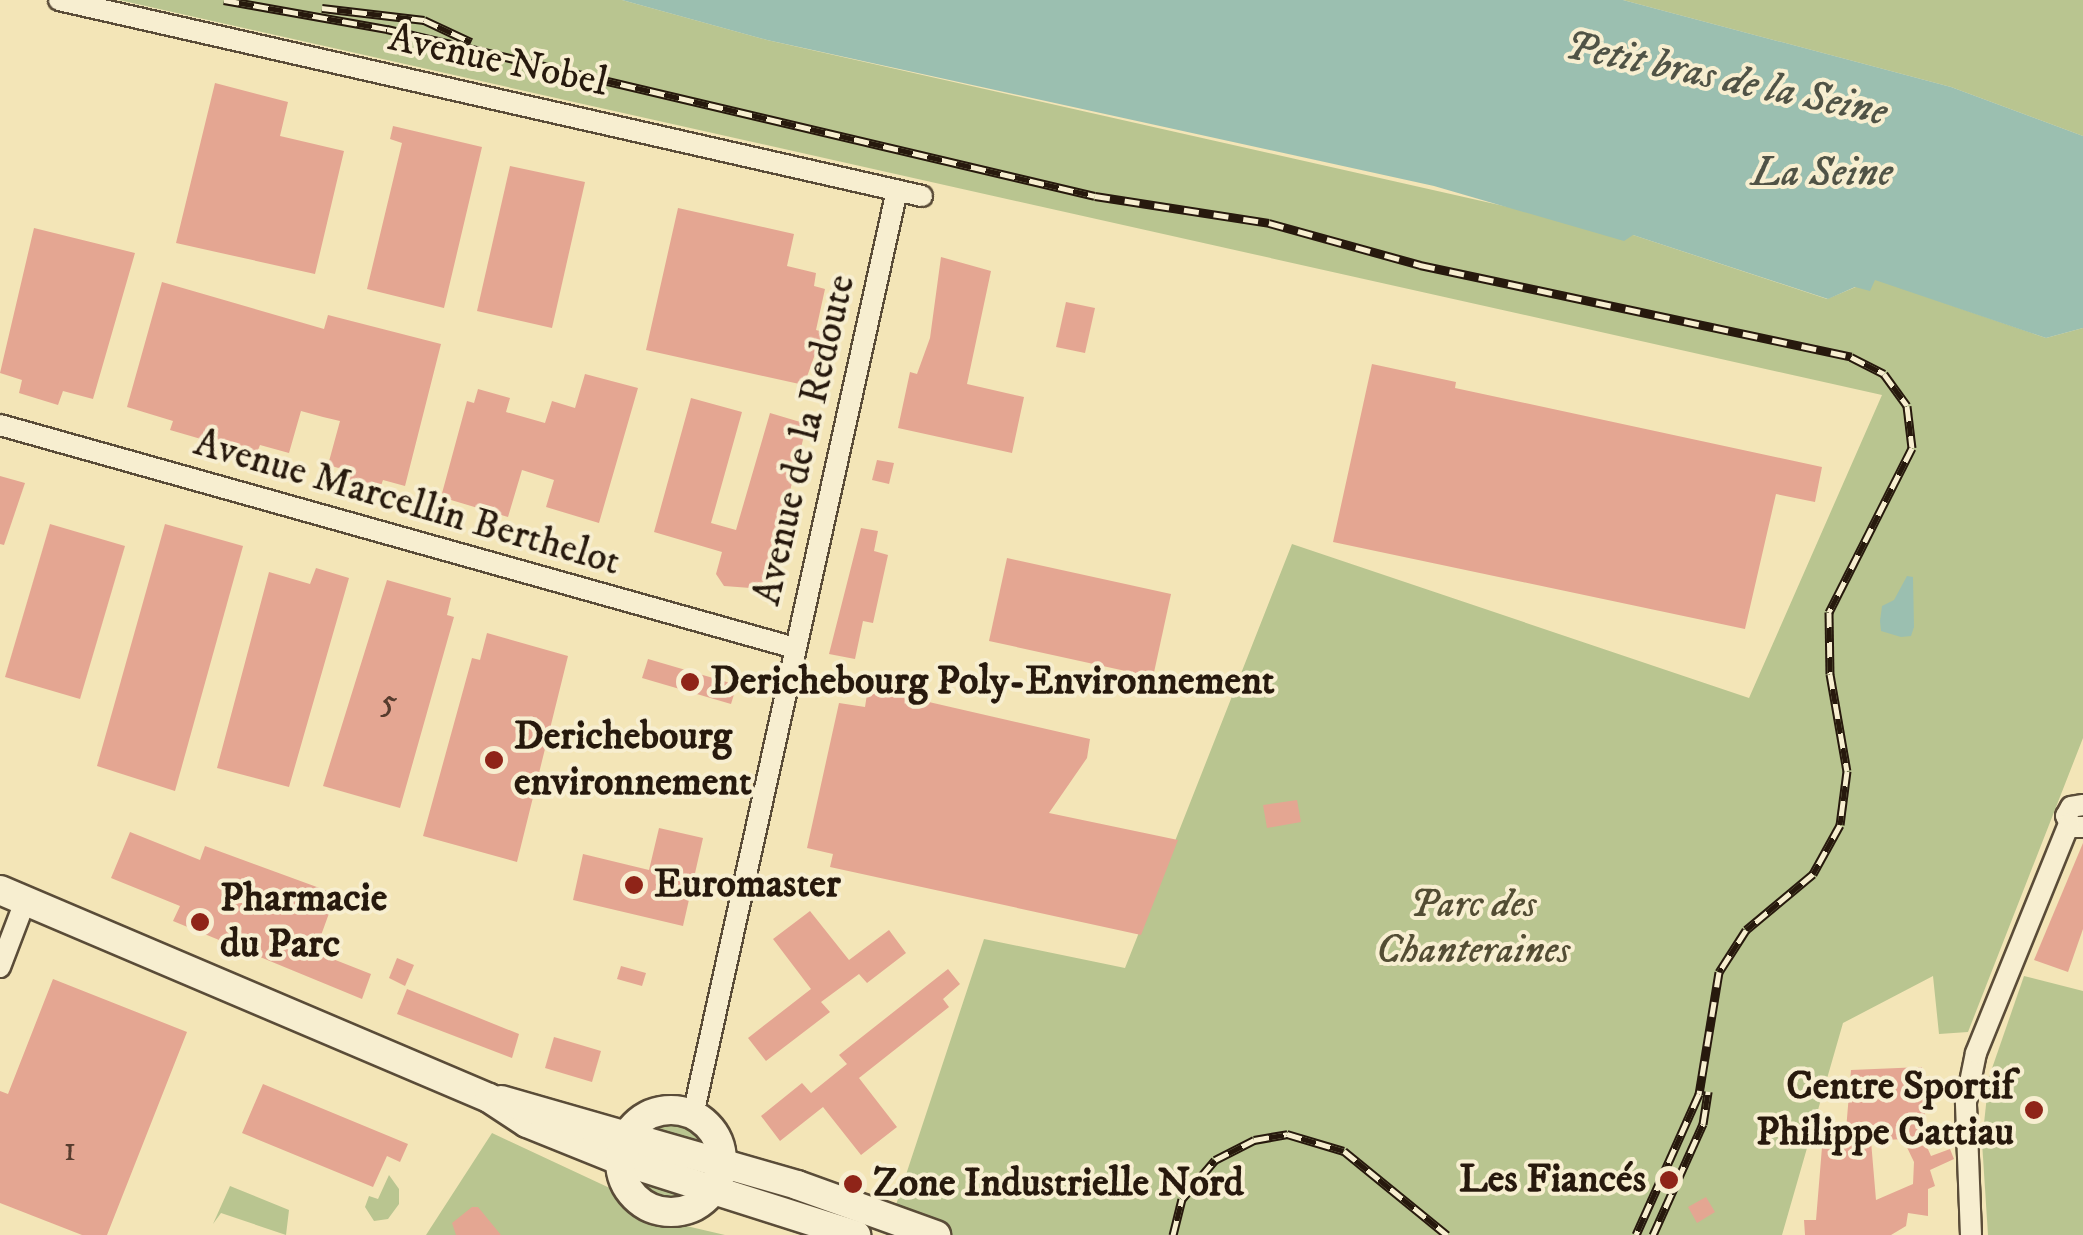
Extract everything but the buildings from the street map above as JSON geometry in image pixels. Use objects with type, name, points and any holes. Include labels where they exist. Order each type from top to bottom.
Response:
[{"type":"main road","points":[[13,894],[490,1098],[527,1123],[936,1235]]},
{"type":"main road","points":[[650,1115],[694,1115],[717,1139],[718,1175],[680,1212],[651,1208],[626,1184],[623,1147],[650,1115]]},
{"type":"main road","points":[[718,1175],[856,1235]]},
{"type":"street","name":"Avenue Nobel","points":[[58,0],[922,196]]},
{"type":"street","name":"Avenue de la Redoute","points":[[694,1115],[898,190]]},
{"type":"street","name":"Avenue Marcellin Berthelot","points":[[0,424],[795,648]]},
{"type":"street","points":[[1971,1235],[1966,1102],[1976,1053],[2076,826],[2068,809],[2082,804]]},
{"type":"street","points":[[0,967],[13,894]]},
{"type":"green space","name":"Parc des Chanteraines","points":[[119,0],[622,0],[767,40],[1633,235],[1827,299],[1875,279],[2046,338],[2083,328],[2083,738],[1968,1032],[1939,1034],[1933,976],[1843,1023],[1782,1235],[886,1235],[984,939],[1125,968],[1292,544],[1749,698],[1882,395]]},
{"type":"green space","points":[[1623,0],[2083,0],[2083,136],[1951,87]]},
{"type":"green space","name":"Centre Sportif Philippe Cattiau","points":[[2024,976],[2083,991],[2083,1235],[1988,1235],[1982,1142],[1989,1077]]},
{"type":"green space","points":[[680,1123],[698,1132],[706,1145],[649,1129]]},
{"type":"green space","points":[[492,1133],[614,1190],[635,1214],[725,1235],[426,1235]]},
{"type":"green space","points":[[389,1175],[399,1189],[399,1204],[388,1219],[374,1221],[365,1207],[369,1196],[378,1199]]},
{"type":"green space","points":[[633,1177],[691,1196],[653,1198]]},
{"type":"green space","points":[[230,1186],[289,1210],[286,1235],[221,1213],[213,1224]]},
{"type":"water","name":"La Seine","points":[[622,0],[1623,0],[1951,87],[2083,136],[2083,328],[2046,338],[1875,280],[1870,291],[1855,287],[1828,299],[1633,235],[1624,241],[1434,186],[767,40]]},
{"type":"water","points":[[1907,576],[1913,577],[1914,627],[1911,636],[1901,637],[1881,631],[1880,621],[1882,606],[1894,600]]},
{"type":"railway","points":[[224,0],[387,29],[1095,196],[1269,223],[1420,265],[1851,357],[1884,374],[1907,406],[1912,448],[1829,612],[1830,674],[1847,771],[1840,825],[1813,874],[1746,930],[1719,972],[1699,1094],[1636,1235]]},
{"type":"railway","points":[[322,8],[424,20],[471,42]]},
{"type":"railway","points":[[1653,1235],[1703,1124],[1708,1091]]},
{"type":"railway","points":[[1173,1235],[1182,1199],[1215,1160],[1254,1140],[1287,1134],[1344,1151],[1447,1235]]},
{"type":"place","name":"Derichebourg Poly-Environnement","points":[[690,682]]},
{"type":"place","name":"Derichebourg environnement","points":[[494,760]]},
{"type":"place","name":"Euromaster","points":[[634,885]]},
{"type":"place","name":"Pharmacie du Parc","points":[[200,922]]},
{"type":"place","name":"Centre Sportif Philippe Cattiau","points":[[2034,1110]]},
{"type":"place","name":"Les Fiancés","points":[[1669,1180]]},
{"type":"place","name":"Zone Industrielle Nord","points":[[853,1184]]},
{"type":"water label","name":"Petit bras de la Seine","points":[[1726,79]]}]
